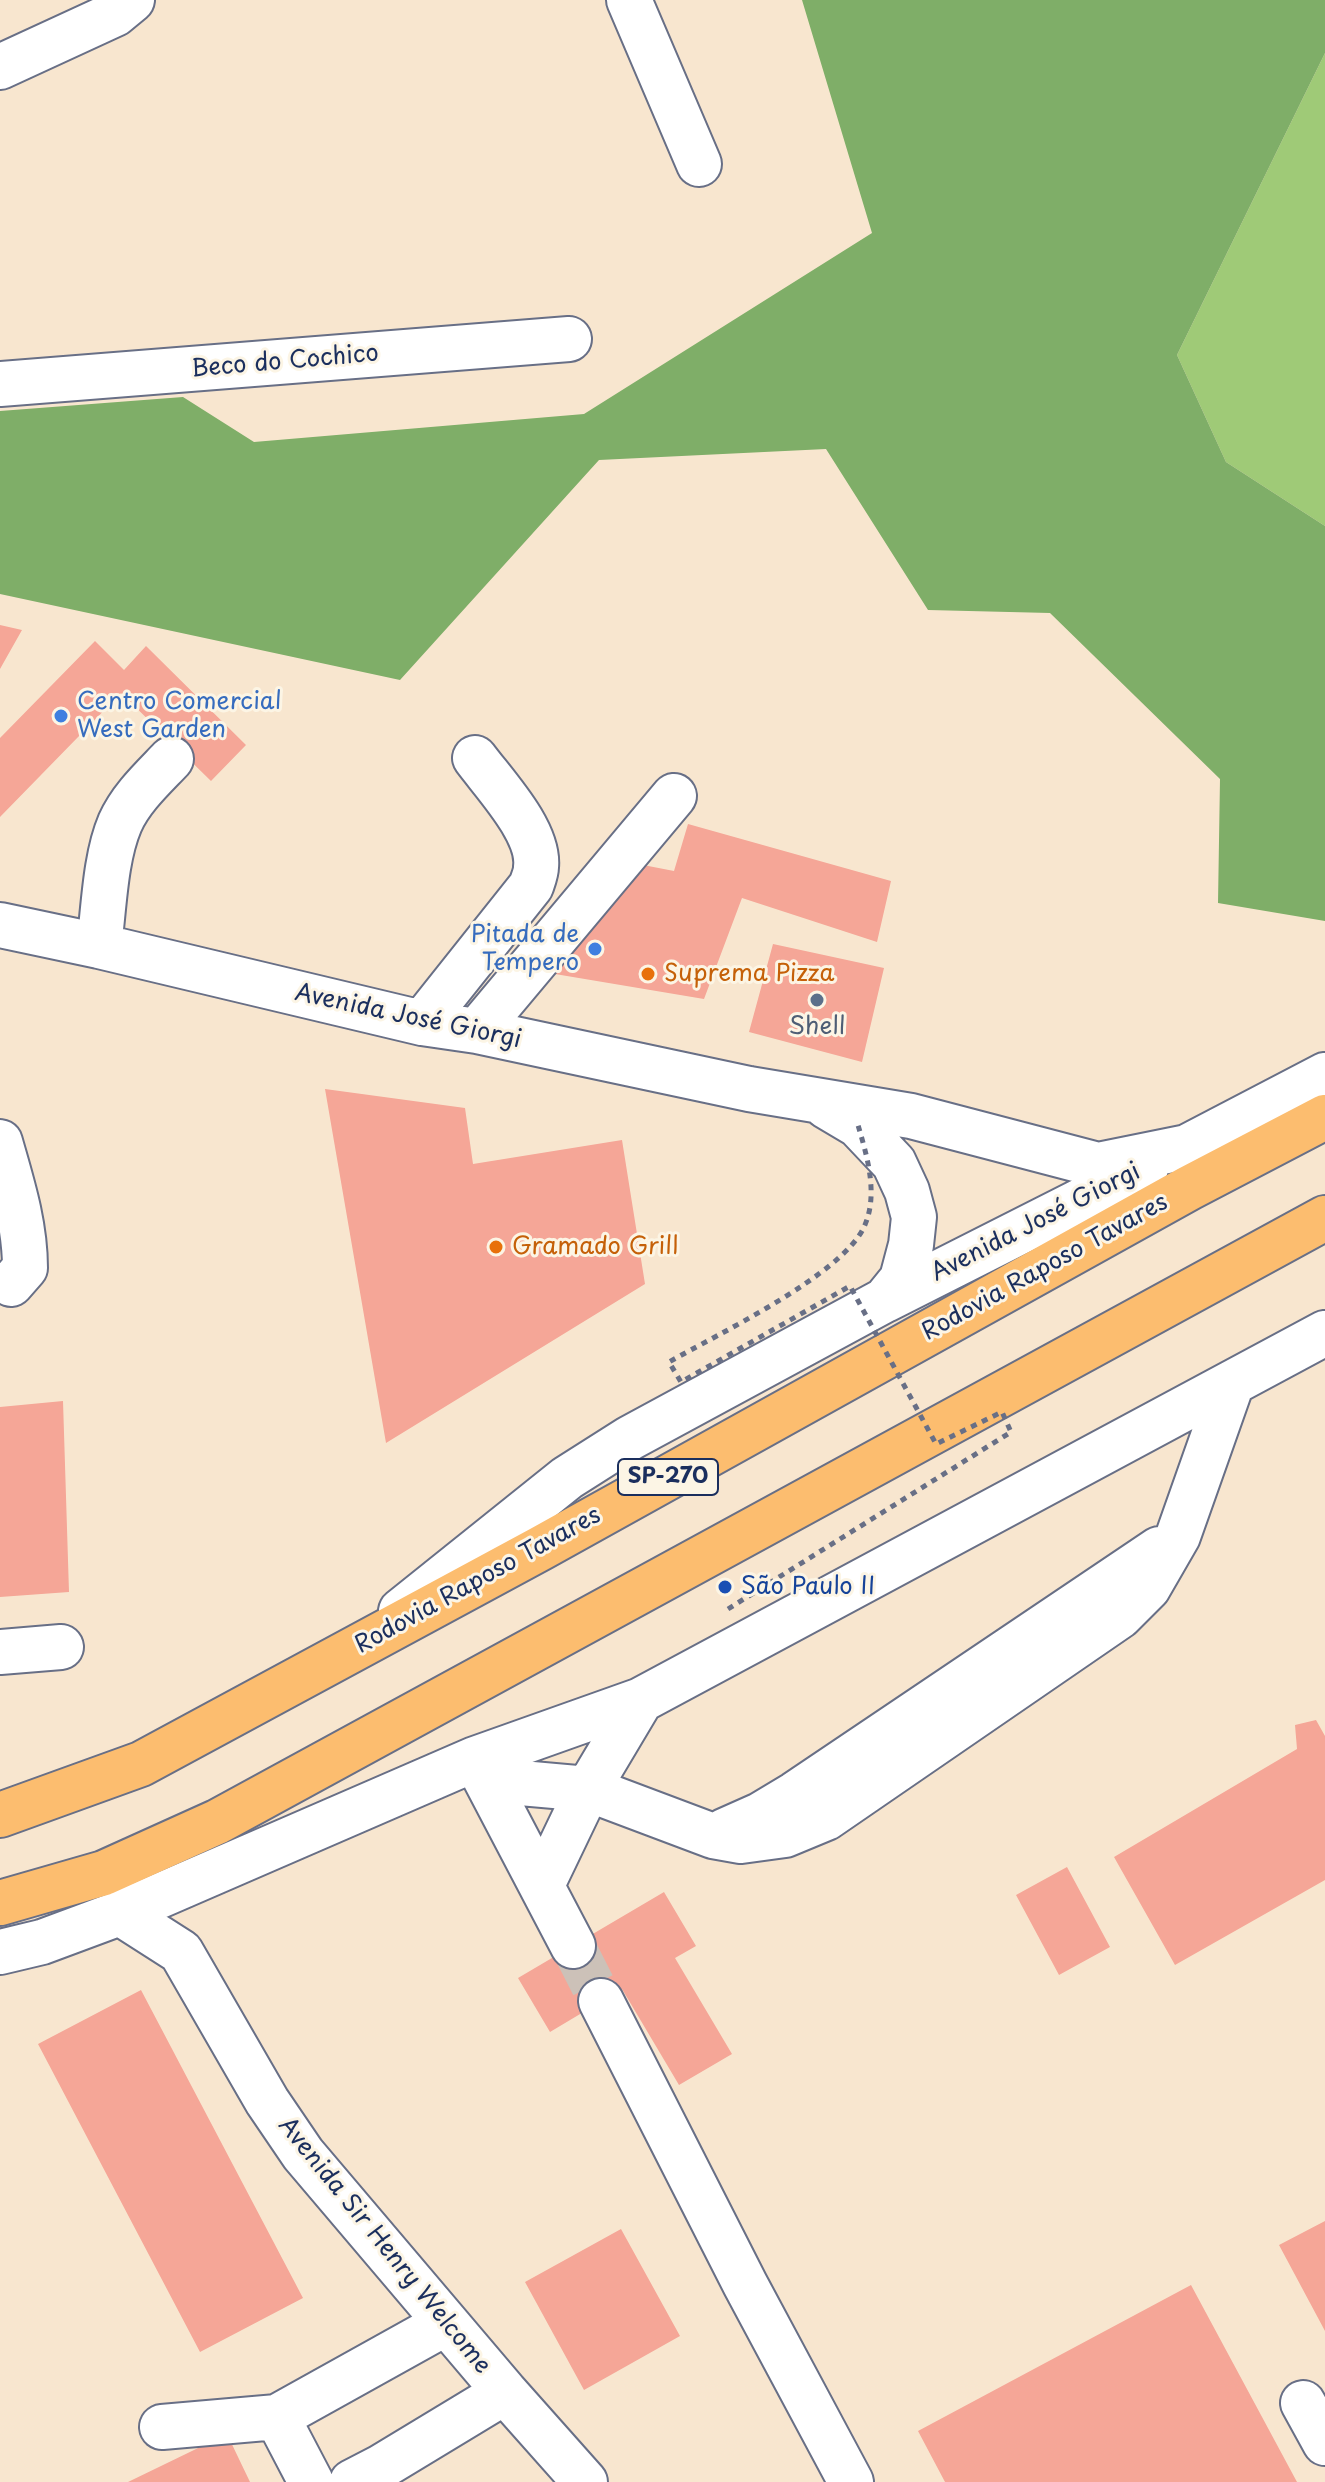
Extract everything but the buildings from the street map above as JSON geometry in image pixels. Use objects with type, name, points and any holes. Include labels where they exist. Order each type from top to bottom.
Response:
[{"type":"highway","name":"Rodovia Raposo Tavares","points":[[0,1815],[141,1764],[555,1540],[1189,1188],[1325,1117]]},
{"type":"highway","points":[[0,1903],[104,1873],[217,1822],[1325,1218]]},
{"type":"street","points":[[0,67],[115,14],[132,0]]},
{"type":"street","points":[[629,0],[699,164]]},
{"type":"street","name":"Beco do Cochico","points":[[0,384],[569,339]]},
{"type":"street","points":[[422,1023],[531,886],[537,866],[535,847],[528,831],[475,758]]},
{"type":"street","points":[[99,946],[112,851],[120,822],[136,798],[171,759]]},
{"type":"street","points":[[477,1031],[674,796]]},
{"type":"street","name":"Avenida José Giorgi","points":[[0,925],[422,1023],[477,1031],[817,1101],[911,1116],[1098,1165],[1187,1147]]},
{"type":"street","name":"Avenida José Giorgi","points":[[352,1649],[567,1478],[643,1431],[885,1300],[1325,1075]]},
{"type":"street","name":"Avenida José Giorgi","points":[[817,1101],[858,1125],[894,1163],[907,1191],[914,1217],[911,1245],[902,1279],[885,1300]]},
{"type":"street","points":[[0,1142],[22,1217],[25,1242],[25,1268],[11,1284]]},
{"type":"street","points":[[0,1952],[42,1942],[120,1913],[481,1769],[641,1700],[1325,1333]]},
{"type":"street","points":[[481,1769],[588,1789],[713,1836],[741,1841],[785,1835],[826,1818],[1120,1616],[1148,1588],[1178,1536],[1232,1383]]},
{"type":"street","points":[[0,1652],[61,1647]]},
{"type":"street","points":[[542,1885],[588,1789],[641,1700]]},
{"type":"street","points":[[481,1769],[573,1946]]},
{"type":"street","points":[[120,1913],[181,1952],[202,1880]]},
{"type":"street","name":"Avenida Sir Henry Welcome","points":[[181,1952],[267,2101],[303,2154],[585,2482]]},
{"type":"street","points":[[601,2001],[763,2319],[851,2482]]},
{"type":"street","points":[[162,2427],[277,2417],[446,2323]]},
{"type":"street","points":[[352,2482],[505,2392]]},
{"type":"street","points":[[1303,2403],[1325,2443]]},
{"type":"street","points":[[277,2417],[311,2482]]},
{"type":"path","points":[[728,1609],[1011,1432],[1002,1412],[936,1444],[850,1286],[681,1382],[669,1362],[788,1295],[840,1258],[865,1227],[871,1195],[869,1164],[858,1125]]},
{"type":"green space","points":[[802,0],[1325,0],[1325,53],[1177,355],[1226,462],[1325,526],[1325,921],[1218,903],[1220,779],[1050,613],[928,610],[826,449],[599,460],[400,680],[0,594],[0,411],[183,397],[254,442],[584,414],[872,233]]},
{"type":"green space","points":[[1325,53],[1325,526],[1226,462],[1177,355]]},
{"type":"tunnel","points":[[573,1946],[601,2001]]},
{"type":"place","name":"Centro Comercial West Garden","points":[[61,716]]},
{"type":"place","name":"Pitada de Tempero","points":[[595,949]]},
{"type":"place","name":"Suprema Pizza","points":[[648,974]]},
{"type":"place","name":"Shell","points":[[817,1000]]},
{"type":"place","name":"Gramado Grill","points":[[496,1247]]},
{"type":"place","name":"São Paulo II","points":[[725,1587]]}]
